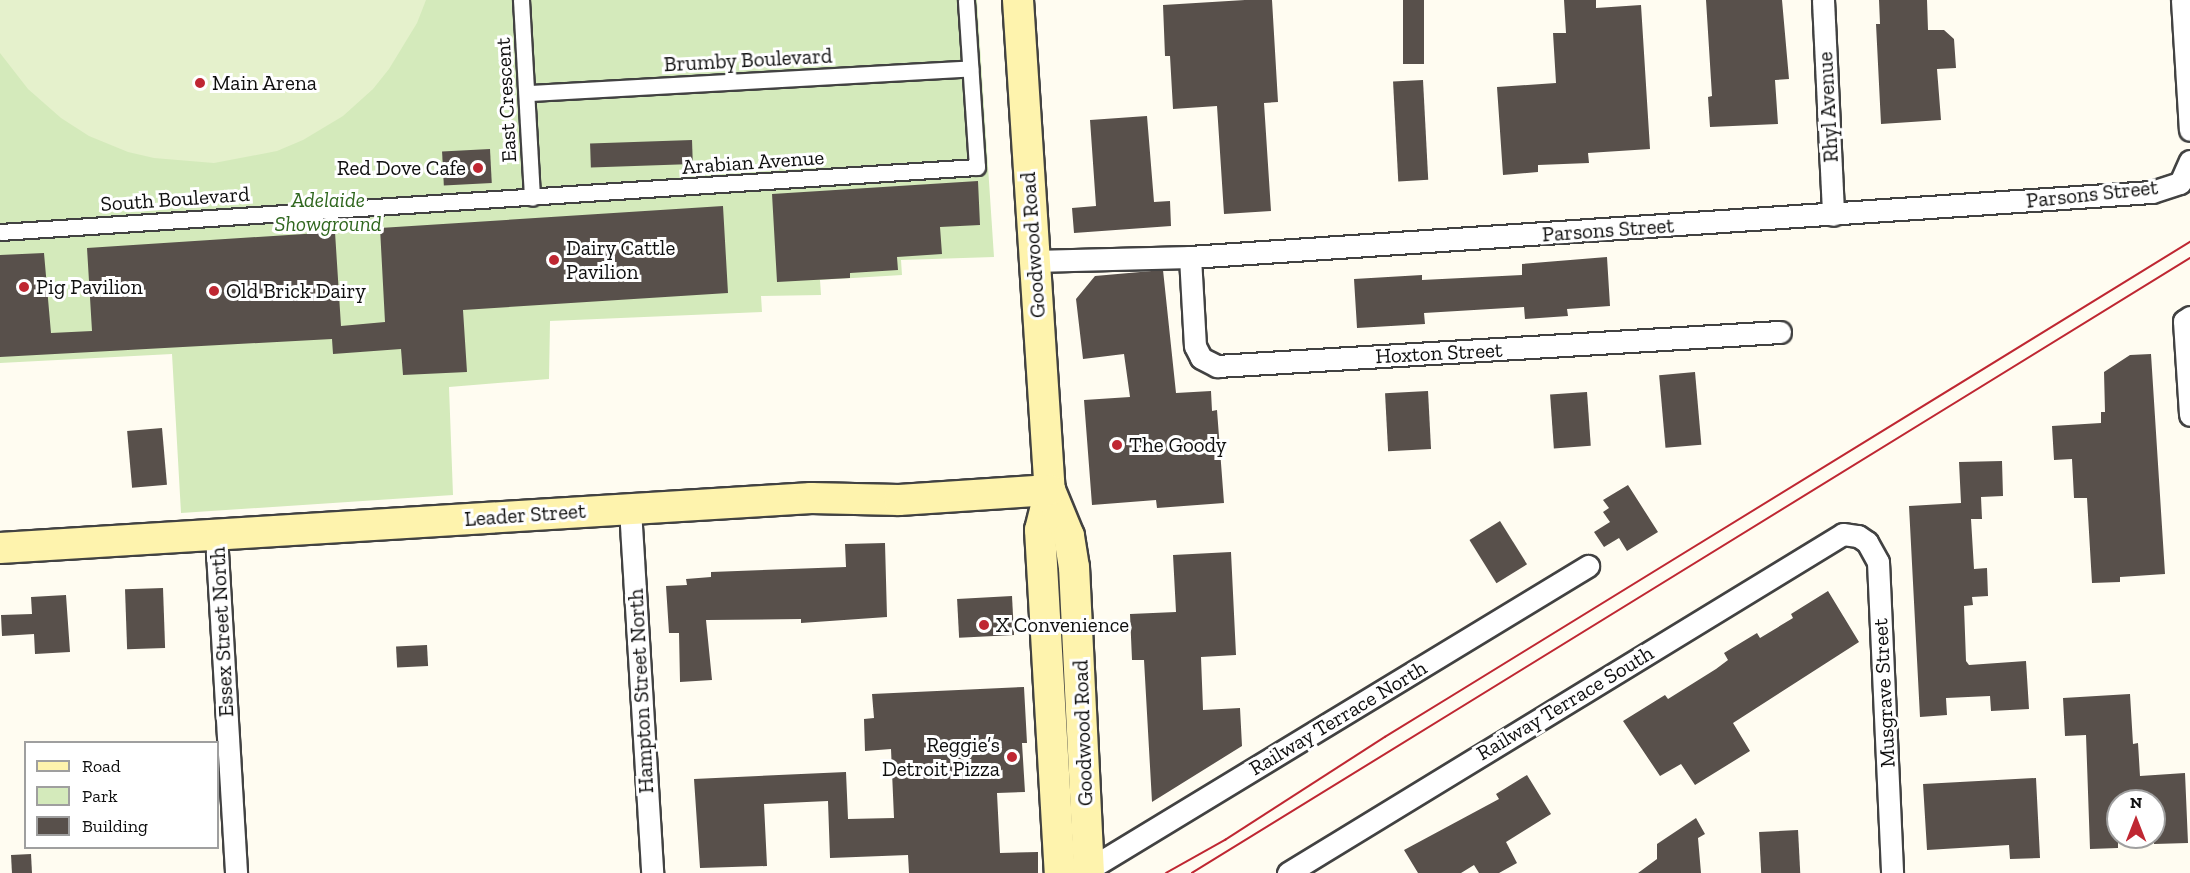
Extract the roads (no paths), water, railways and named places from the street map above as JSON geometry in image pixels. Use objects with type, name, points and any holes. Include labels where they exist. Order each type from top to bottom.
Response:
[{"type":"main road","name":"Goodwood Road","points":[[1018,0],[1050,490],[1040,530],[1060,873]]},
{"type":"main road","name":"Goodwood Road","points":[[1050,490],[1069,536],[1074,567],[1089,871]]},
{"type":"main road","name":"Leader Street","points":[[0,548],[811,498],[899,500],[1050,490]]},
{"type":"street","name":"East Crescent","points":[[522,0],[529,93],[532,198]]},
{"type":"street","points":[[966,0],[970,68]]},
{"type":"street","name":"Rhyl Avenue","points":[[1823,0],[1833,215]]},
{"type":"street","points":[[2182,0],[2190,130]]},
{"type":"street","name":"Brumby Boulevard","points":[[529,93],[970,68]]},
{"type":"street","name":"Arabian Avenue","points":[[532,198],[977,167],[970,68]]},
{"type":"street","name":"Parsons Street","points":[[1034,261],[1190,257],[2152,192],[2180,183],[2190,161]]},
{"type":"street","name":"South Boulevard","points":[[0,232],[532,198]]},
{"type":"street","name":"Hoxton Street","points":[[1190,257],[1195,346],[1202,358],[1217,366],[1780,332]]},
{"type":"street","points":[[2190,317],[2184,321],[2190,415]]},
{"type":"street","name":"Hampton Street North","points":[[630,509],[652,873]]},
{"type":"street","name":"Railway Terrace South","points":[[1287,873],[1843,534]]},
{"type":"street","name":"Musgrave Street","points":[[1843,534],[1858,536],[1867,542],[1878,562],[1892,873]]},
{"type":"street","name":"Essex Street North","points":[[216,535],[236,873]]},
{"type":"street","name":"Railway Terrace North","points":[[1089,871],[1588,566]]},
{"type":"tram line","points":[[1166,873],[1225,840],[1385,737],[2190,242]]},
{"type":"tram line","points":[[1192,873],[2190,258]]},
{"type":"place","name":"Main Arena","points":[[200,83]]},
{"type":"place","name":"Red Dove Cafe","points":[[478,168]]},
{"type":"place","name":"Dairy Cattle Pavilion","points":[[554,260]]},
{"type":"place","name":"Pig Pavilion","points":[[24,287]]},
{"type":"place","name":"Old Brick Dairy","points":[[214,291]]},
{"type":"place","name":"The Goody","points":[[1117,445]]},
{"type":"place","name":"X Convenience","points":[[984,625]]},
{"type":"place","name":"Reggie’s Detroit Pizza","points":[[1012,757]]},
{"type":"park label","name":"Adelaide Showground","points":[[328,212]]}]
